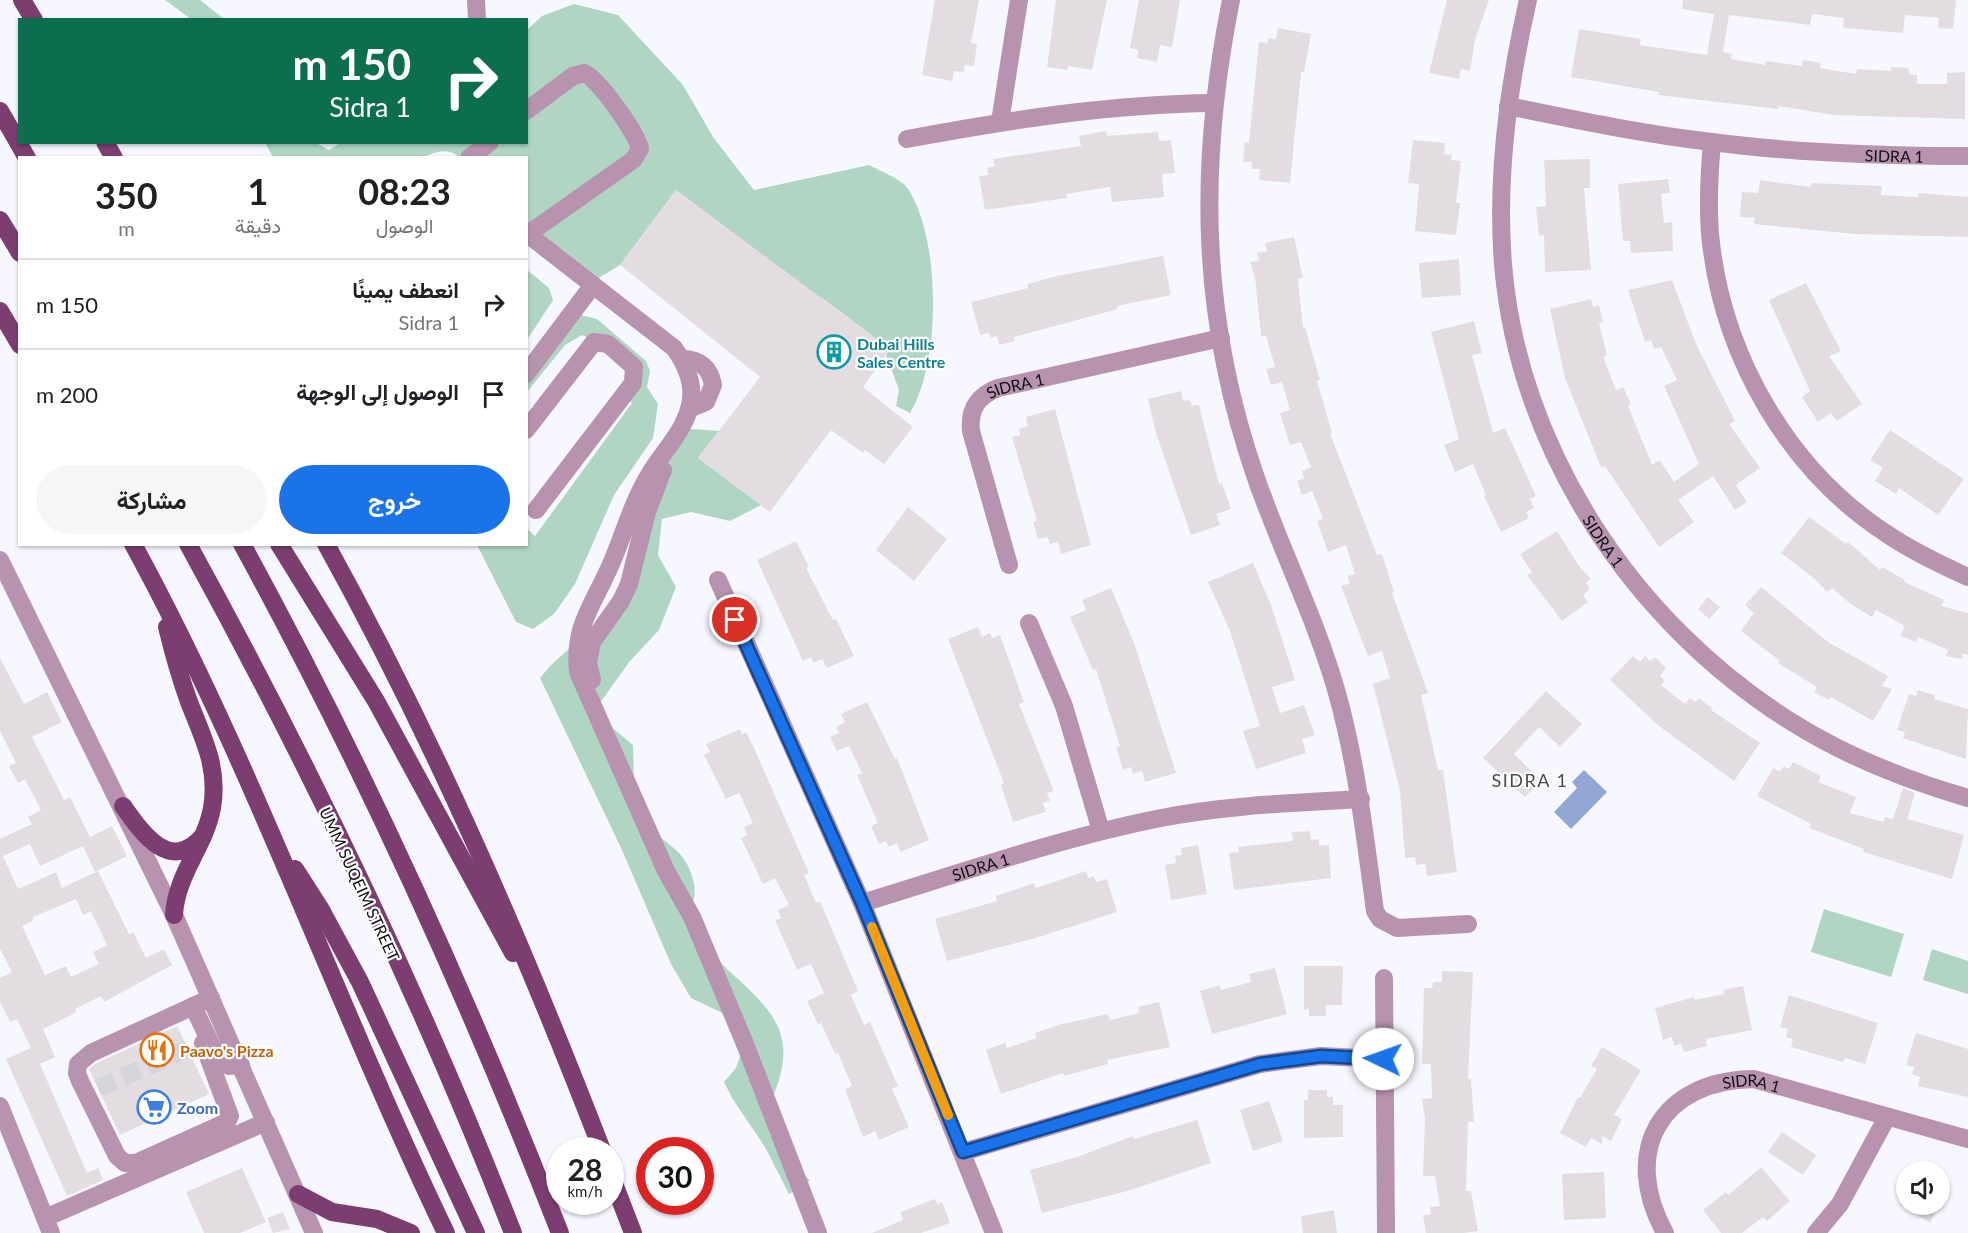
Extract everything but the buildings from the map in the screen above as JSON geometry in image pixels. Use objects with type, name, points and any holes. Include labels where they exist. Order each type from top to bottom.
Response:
[{"type":"main road","points":[[22,0],[33,18]]},
{"type":"main road","points":[[0,111],[18,142]]},
{"type":"main road","points":[[0,220],[18,250]]},
{"type":"main road","points":[[0,311],[18,342]]},
{"type":"main road","points":[[134,546],[162,598],[273,838],[379,1088],[446,1233]]},
{"type":"main road","name":"UMM SUQEIM STREET","points":[[189,546],[270,699],[385,935],[465,1115],[513,1233]]},
{"type":"main road","points":[[244,546],[332,715],[387,828],[464,997],[560,1233]]},
{"type":"main road","points":[[280,546],[376,701],[446,828],[484,903],[540,995]]},
{"type":"main road","points":[[327,546],[435,754],[540,995],[597,1137]]},
{"type":"main road","points":[[162,598],[178,669],[206,742],[213,769],[214,796],[205,834],[177,889],[174,915]]},
{"type":"main road","points":[[123,806],[146,838],[159,847],[184,849],[205,834]]},
{"type":"main road","points":[[273,838],[341,944],[476,1233]]},
{"type":"main road","points":[[298,1194],[332,1212],[377,1219],[411,1233]]},
{"type":"main road","points":[[624,1210],[633,1233]]},
{"type":"street","points":[[476,0],[477,18]]},
{"type":"street","points":[[1000,122],[1018,0]]},
{"type":"street","points":[[1232,0],[1214,103],[1208,166],[1208,212],[1221,338],[1235,407],[1255,475],[1276,533],[1302,590],[1337,693],[1361,799],[1375,911],[1380,919],[1397,928],[1468,924]]},
{"type":"street","name":"SIDRA 1","points":[[1528,0],[1513,70],[1502,160],[1500,213],[1503,266],[1511,319],[1524,371],[1541,422],[1562,471],[1588,518],[1653,604],[1694,647],[1740,687],[1790,722],[1844,752],[1899,776],[1968,798]]},
{"type":"street","points":[[528,110],[573,76],[584,73],[595,79],[636,137],[640,149],[633,160],[528,233]]},
{"type":"street","points":[[907,139],[1000,122],[1135,106],[1214,103]]},
{"type":"street","name":"SIDRA 1","points":[[1508,106],[1712,142],[1883,156],[1968,156]]},
{"type":"street","points":[[1712,142],[1708,195],[1711,242],[1719,290],[1736,345],[1752,380],[1776,421],[1806,462],[1850,505],[1882,531],[1926,558],[1968,577]]},
{"type":"street","points":[[471,156],[487,144]]},
{"type":"street","points":[[528,235],[669,344],[682,359],[691,389],[689,409],[673,440],[647,512],[629,584],[592,642],[588,663],[590,674],[676,866],[692,918],[745,1044],[818,1233]]},
{"type":"street","points":[[528,371],[593,285]]},
{"type":"street","name":"SIDRA 1","points":[[1009,564],[971,431],[970,420],[978,399],[998,388],[1221,338]]},
{"type":"street","points":[[528,425],[594,342],[604,341],[634,367],[633,383],[537,510]]},
{"type":"street","points":[[673,440],[650,473],[633,506],[611,564],[584,616],[576,658],[578,672],[643,819],[674,887],[692,918]]},
{"type":"street","points":[[0,560],[123,806],[174,915],[314,1233]]},
{"type":"street","points":[[718,580],[862,903],[994,1233]]},
{"type":"street","points":[[1029,623],[1064,705],[1101,831]]},
{"type":"street","name":"SIDRA 1","points":[[862,903],[1101,831],[1226,808],[1361,799]]},
{"type":"street","points":[[1384,978],[1386,1233]]},
{"type":"street","points":[[193,1006],[200,1044],[230,1116],[226,1122],[136,1163],[125,1163],[117,1156],[92,1091],[77,1073],[78,1065],[83,1058],[193,1006],[211,998]]},
{"type":"street","points":[[200,1044],[223,1065],[241,1065]]},
{"type":"street","points":[[963,1152],[1260,1064],[1321,1056],[1383,1059]]},
{"type":"street","name":"SIDRA 1","points":[[1665,1233],[1649,1193],[1647,1170],[1651,1144],[1665,1114],[1679,1099],[1702,1086],[1728,1079],[1754,1079],[1968,1139]]},
{"type":"street","points":[[0,1106],[48,1225],[266,1122]]},
{"type":"street","points":[[1816,1233],[1840,1204],[1887,1117]]},
{"type":"green space","points":[[165,0],[200,0],[223,18],[190,18]]},
{"type":"green space","points":[[574,4],[618,15],[683,85],[713,137],[754,190],[869,165],[905,185],[919,211],[927,238],[933,301],[932,333],[927,364],[920,391],[910,413],[896,406],[899,390],[886,355],[890,349],[822,298],[805,319],[802,285],[676,190],[620,265],[592,282],[528,236],[528,156],[457,156],[445,151],[427,156],[272,156],[266,144],[318,144],[329,150],[339,144],[528,144],[528,29],[542,16]]},
{"type":"green space","points":[[528,271],[549,288],[553,300],[528,338]]},
{"type":"green space","points":[[581,315],[597,319],[646,361],[650,371],[647,387],[658,404],[653,438],[614,495],[575,584],[554,614],[533,629],[516,622],[478,546],[528,546],[528,530],[535,536],[632,403],[620,392],[630,376],[605,346],[582,335],[565,345],[528,391],[528,373]]},
{"type":"green space","points":[[678,428],[719,431],[698,458],[761,505],[730,521],[691,512],[662,519],[658,555],[676,587],[659,630],[630,661],[597,707],[610,726],[633,745],[636,797],[642,816],[654,832],[681,855],[691,872],[695,889],[692,919],[696,931],[714,955],[762,1003],[780,1033],[783,1049],[782,1066],[777,1087],[767,1111],[783,1150],[810,1181],[789,1194],[765,1147],[724,1082],[736,1068],[745,1042],[735,1019],[691,998],[671,964],[622,850],[540,678],[551,665],[596,625],[617,598]]},
{"type":"green space","points":[[1824,909],[1904,934],[1891,977],[1811,952]]},
{"type":"green space","points":[[1932,949],[1968,961],[1968,994],[1923,980]]},
{"type":"water","points":[[1584,770],[1607,792],[1571,829],[1554,812],[1577,788],[1572,782]]},
{"type":"tunnel","points":[[98,1088],[188,1049]]},
{"type":"slow traffic","points":[[872,927],[948,1115]]},
{"type":"place","name":"Dubai Hills Sales Centre","points":[[834,352]]},
{"type":"place","name":"Paavo's Pizza","points":[[157,1050]]},
{"type":"place","name":"Zoom","points":[[154,1107]]},
{"type":"district","name":"SIDRA 1","points":[[1530,780]]},
{"type":"route","points":[[735,620],[862,903],[963,1152],[1230,1071],[1260,1064],[1321,1056],[1383,1059]]}]
